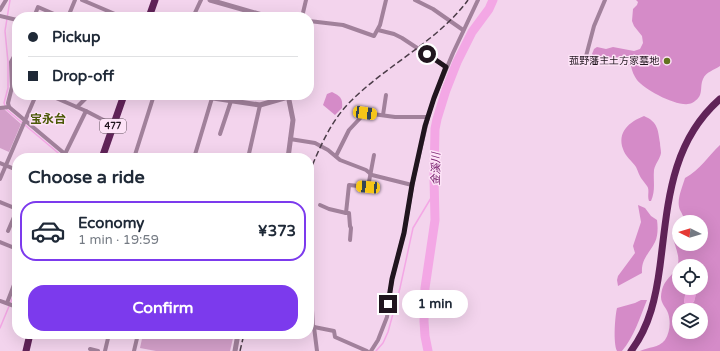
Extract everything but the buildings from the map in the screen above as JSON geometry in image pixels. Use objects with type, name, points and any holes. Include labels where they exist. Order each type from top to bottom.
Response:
[{"type":"highway","points":[[151,12],[155,0]]},
{"type":"highway","points":[[631,351],[647,323],[655,299],[670,193],[679,159],[696,126],[720,99]]},
{"type":"highway","name":"477","points":[[104,153],[122,100]]},
{"type":"highway","points":[[26,351],[29,339]]},
{"type":"street","points":[[0,10],[6,0]]},
{"type":"street","points":[[70,12],[76,0]]},
{"type":"street","points":[[82,0],[110,12]]},
{"type":"street","points":[[195,12],[201,0]]},
{"type":"street","points":[[210,0],[246,12]]},
{"type":"street","points":[[303,12],[306,0]]},
{"type":"street","points":[[314,22],[343,25],[374,36],[378,30],[386,0]]},
{"type":"street","points":[[415,0],[433,9],[463,30]]},
{"type":"street","points":[[371,351],[378,340],[387,317],[392,279],[407,222],[412,185],[434,98],[446,67],[478,0]]},
{"type":"street","points":[[585,60],[594,26],[605,0]]},
{"type":"street","points":[[36,12],[38,8],[48,12]]},
{"type":"street","points":[[2,17],[12,19]]},
{"type":"street","points":[[378,30],[402,38],[446,67]]},
{"type":"street","points":[[12,62],[12,87],[8,103],[5,108],[25,121],[62,153]]},
{"type":"street","points":[[383,115],[386,95]]},
{"type":"street","points":[[0,179],[34,100]]},
{"type":"street","points":[[61,100],[113,125]]},
{"type":"street","points":[[77,107],[84,100]]},
{"type":"street","points":[[136,153],[152,100]]},
{"type":"street","points":[[196,153],[211,100]]},
{"type":"street","points":[[225,100],[260,105],[276,100]]},
{"type":"street","points":[[289,100],[293,120],[289,153]]},
{"type":"street","points":[[220,134],[231,101]]},
{"type":"street","points":[[249,153],[260,105]]},
{"type":"street","points":[[65,153],[86,111]]},
{"type":"street","points":[[336,156],[349,130],[365,113],[394,117],[428,119]]},
{"type":"street","points":[[290,139],[315,143],[344,162],[382,178],[412,185]]},
{"type":"street","points":[[346,212],[349,185],[368,187],[374,155]]},
{"type":"street","points":[[0,163],[12,168]]},
{"type":"street","points":[[0,202],[12,208]]},
{"type":"street","points":[[320,205],[329,209],[350,213],[350,240]]},
{"type":"street","points":[[8,231],[12,222]]},
{"type":"street","points":[[0,242],[12,247]]},
{"type":"street","points":[[0,301],[11,305]]},
{"type":"street","points":[[314,327],[334,331],[335,337],[367,351]]},
{"type":"street","points":[[314,337],[317,351]]},
{"type":"street","points":[[105,351],[108,339]]},
{"type":"street","points":[[134,351],[137,339]]},
{"type":"street","points":[[235,351],[237,339]]},
{"type":"street","points":[[90,349],[98,351]]},
{"type":"shaded area","points":[[636,0],[720,0],[720,66],[704,77],[699,98],[692,103],[687,104],[671,101],[647,89],[637,80],[631,66],[629,66],[625,60],[593,58],[592,54],[594,49],[597,47],[606,49],[613,47],[634,51],[640,49],[643,43],[642,36],[632,21],[633,9],[638,2]]},
{"type":"shaded area","points":[[332,92],[339,96],[342,102],[342,108],[335,115],[323,105],[327,94]]},
{"type":"shaded area","points":[[0,109],[4,109],[21,124],[9,152],[0,148]]},
{"type":"shaded area","points":[[644,116],[649,118],[655,124],[659,134],[661,152],[654,170],[654,189],[651,201],[648,199],[648,188],[640,177],[636,167],[625,154],[622,143],[623,133],[626,128],[634,121]]},
{"type":"shaded area","points":[[720,145],[720,351],[640,351],[660,345],[663,343],[668,334],[670,320],[661,297],[664,286],[672,274],[672,295],[685,295],[684,303],[694,302],[695,295],[708,295],[708,259],[678,259],[677,251],[708,251],[708,215],[683,215],[679,206],[680,194],[685,178],[700,167]]},
{"type":"shaded area","points":[[638,205],[645,208],[651,216],[657,220],[657,237],[644,260],[642,273],[618,286],[618,276],[635,253],[633,246],[641,222]]},
{"type":"shaded area","points":[[685,295],[695,295],[693,303],[684,303]]},
{"type":"shaded area","points":[[641,300],[647,300],[633,333],[622,351],[617,351],[615,323],[617,308]]},
{"type":"shaded area","points":[[142,339],[233,339],[230,351],[156,351],[140,348]]},
{"type":"waterway","points":[[10,0],[5,31],[8,62],[8,88],[4,103],[7,110],[58,153]]},
{"type":"waterway","name":"金溪川","points":[[428,351],[424,321],[425,288],[435,220],[435,129],[446,90],[457,62],[472,32],[489,9],[493,0]]},
{"type":"waterway","points":[[376,351],[383,343],[388,332],[400,288],[413,228],[434,193]]},
{"type":"waterway","points":[[0,328],[12,299]]},
{"type":"railway","points":[[314,160],[332,125],[352,100],[381,75],[443,28],[468,0]]},
{"type":"railway","points":[[240,351],[243,339]]},
{"type":"place","name":"菰野藩主土方家墓地","points":[[667,61]]},
{"type":"district","name":"宝永台","points":[[48,119]]},
{"type":"route","points":[[388,304],[392,279],[407,222],[412,185],[422,146],[425,126],[446,67],[427,54]]}]
